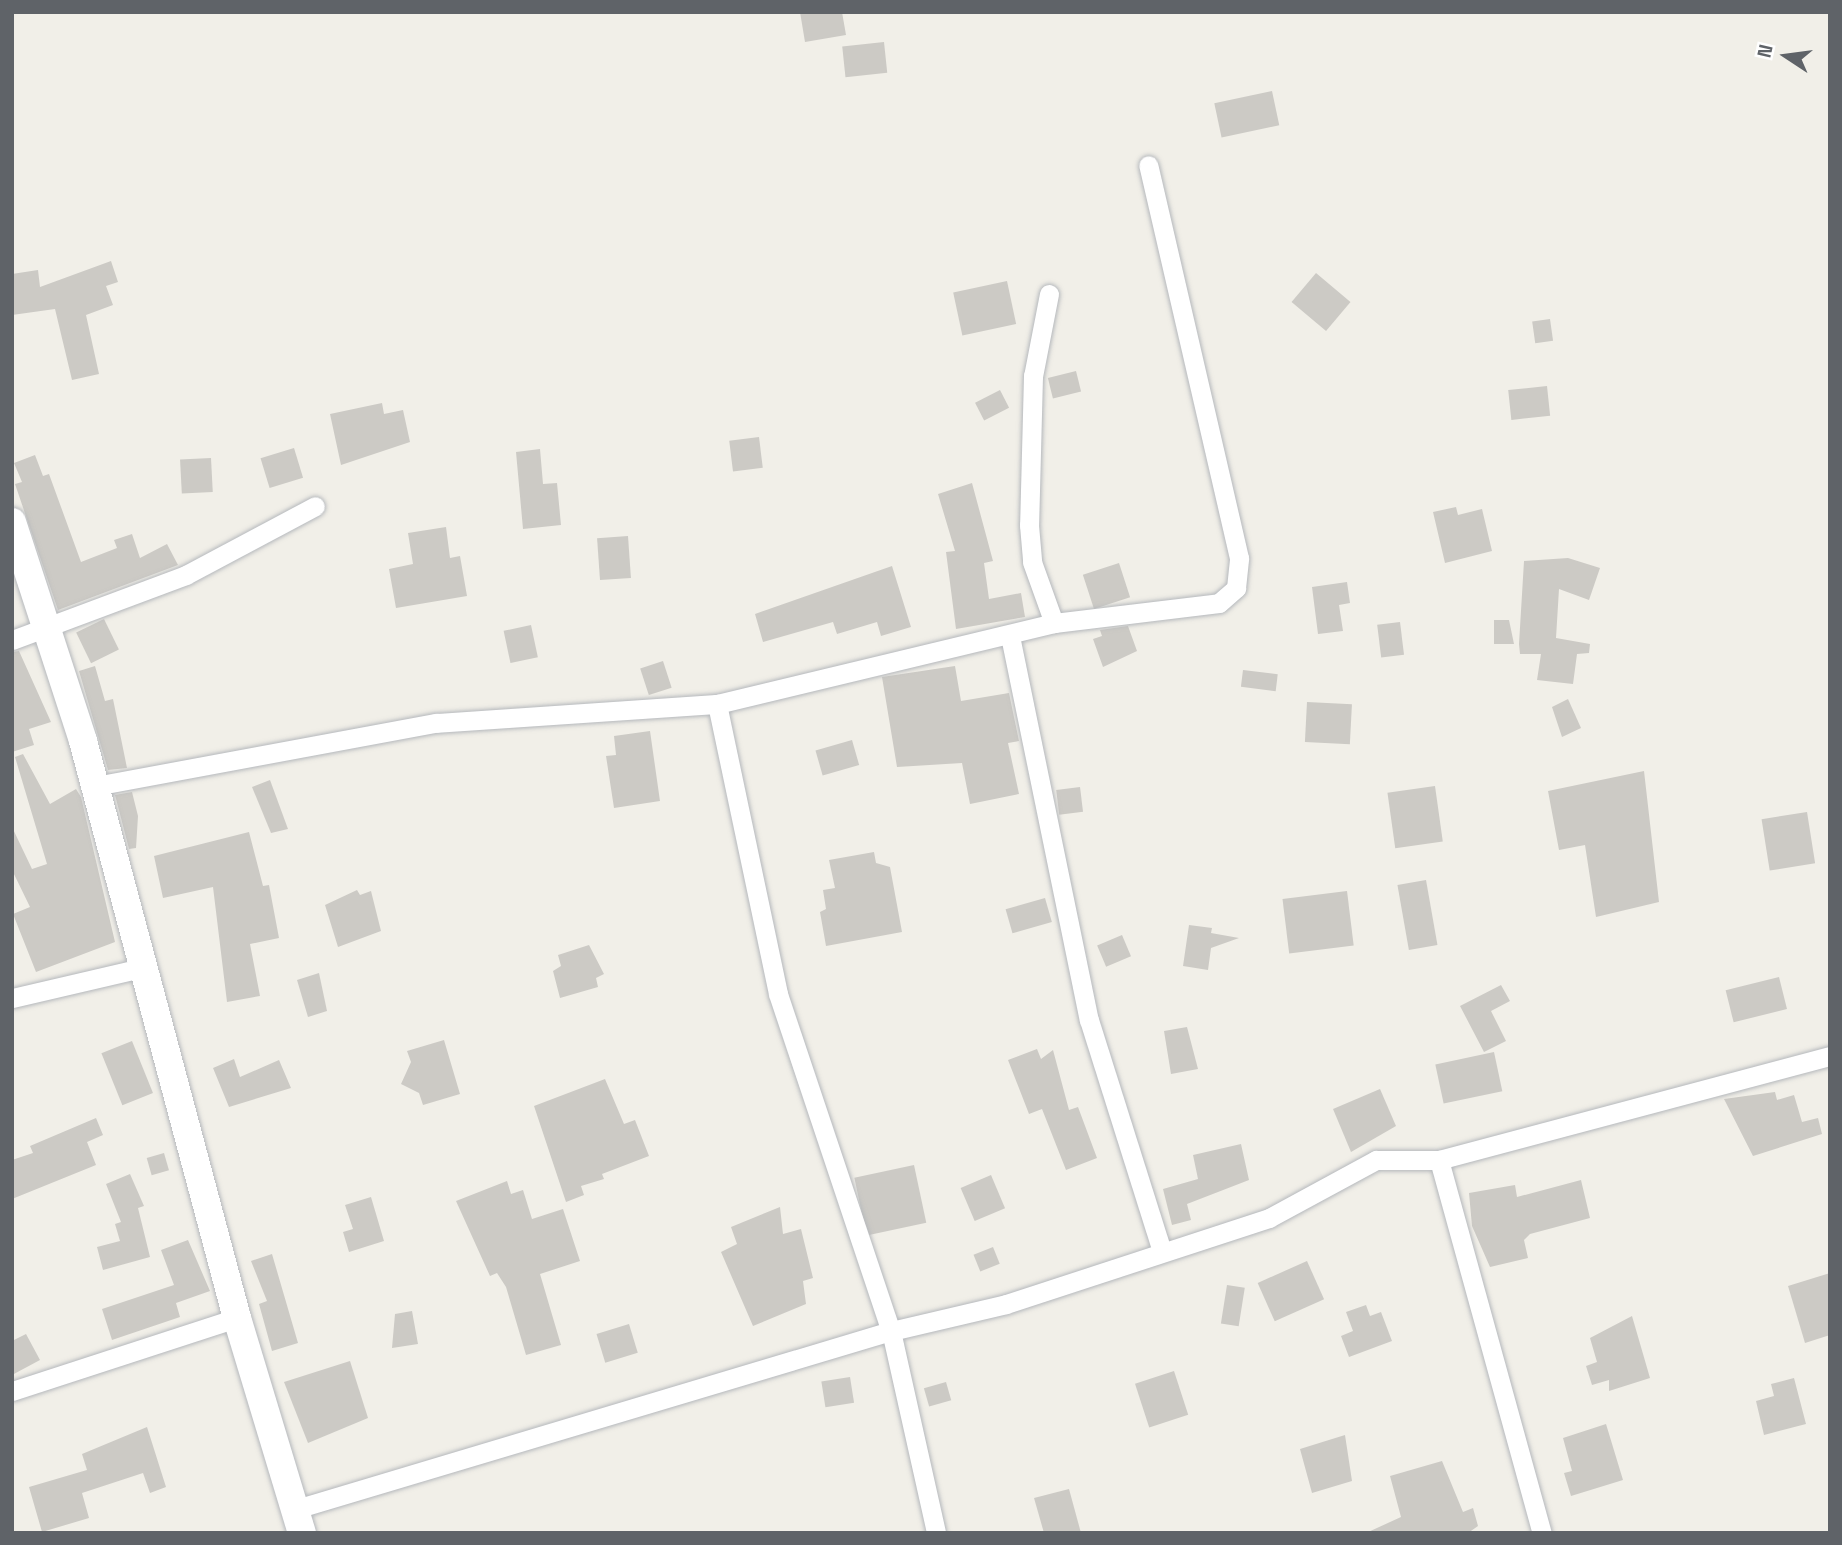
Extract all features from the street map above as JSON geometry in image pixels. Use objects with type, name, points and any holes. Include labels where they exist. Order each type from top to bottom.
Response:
[{"type":"main road","points":[[12,522],[95,786],[141,968],[237,1318],[299,1521]]},
{"type":"street","points":[[95,786],[436,723],[717,704],[1010,636],[1054,623],[1219,603],[1236,588],[1239,558],[1147,165]]},
{"type":"street","points":[[1049,293],[1033,376],[1029,525],[1032,562],[1054,623]]},
{"type":"street","points":[[12,640],[186,575],[315,506]]},
{"type":"street","points":[[1010,636],[1089,1020],[1163,1251]]},
{"type":"street","points":[[717,704],[778,994],[891,1331],[936,1533]]},
{"type":"street","points":[[12,998],[141,968]]},
{"type":"street","points":[[299,1521],[891,1331],[1006,1304],[1269,1218],[1376,1160],[1439,1160],[1830,1056]]},
{"type":"street","points":[[1439,1160],[1542,1533]]},
{"type":"street","points":[[12,1391],[237,1318]]},
{"type":"building","points":[[800,12],[842,12],[846,35],[805,42]]},
{"type":"building","points":[[884,42],[887,73],[845,77],[842,46]]},
{"type":"building","points":[[1272,91],[1279,125],[1222,138],[1214,103]]},
{"type":"building","points":[[111,261],[118,282],[106,286],[113,305],[86,315],[99,374],[72,380],[55,309],[12,315],[12,274],[38,270],[40,287]]},
{"type":"building","points":[[1316,273],[1350,302],[1326,331],[1292,302]]},
{"type":"building","points":[[1007,281],[1016,324],[962,335],[953,292]]},
{"type":"building","points":[[1550,319],[1553,341],[1535,343],[1532,322]]},
{"type":"building","points":[[1076,371],[1081,391],[1053,398],[1048,378]]},
{"type":"building","points":[[1547,386],[1550,416],[1511,420],[1508,390]]},
{"type":"building","points":[[1000,390],[1009,408],[984,421],[975,403]]},
{"type":"building","points":[[382,403],[384,414],[403,410],[410,442],[341,465],[330,414]]},
{"type":"building","points":[[759,437],[763,468],[733,471],[729,441]]},
{"type":"building","points":[[294,448],[303,478],[270,488],[261,458]]},
{"type":"building","points":[[540,449],[543,484],[557,483],[561,525],[523,529],[516,452]]},
{"type":"building","points":[[35,455],[43,476],[49,474],[81,562],[117,548],[114,540],[132,534],[140,558],[167,544],[178,565],[58,610],[15,484],[22,482],[14,463]]},
{"type":"building","points":[[211,458],[213,492],[182,494],[180,460]]},
{"type":"building","points":[[972,483],[993,561],[984,563],[989,599],[1021,593],[1025,617],[956,629],[946,552],[955,551],[938,494]]},
{"type":"building","points":[[1456,507],[1458,515],[1482,509],[1492,551],[1445,563],[1433,512]]},
{"type":"building","points":[[446,527],[450,558],[460,556],[467,596],[396,608],[389,569],[413,564],[408,533]]},
{"type":"building","points":[[628,536],[631,578],[600,580],[597,538]]},
{"type":"building","points":[[1568,558],[1600,568],[1589,600],[1559,589],[1556,638],[1590,644],[1589,653],[1577,654],[1573,684],[1537,680],[1541,654],[1520,654],[1519,644],[1524,561]]},
{"type":"building","points":[[1119,563],[1130,597],[1094,609],[1083,575]]},
{"type":"building","points":[[892,566],[911,627],[881,636],[877,622],[837,634],[833,622],[763,642],[755,614]]},
{"type":"building","points":[[1347,582],[1350,603],[1339,605],[1343,631],[1318,634],[1312,587]]},
{"type":"building","points":[[104,619],[119,650],[91,663],[76,633]]},
{"type":"building","points":[[1494,620],[1509,620],[1514,644],[1494,644]]},
{"type":"building","points":[[1400,622],[1404,655],[1381,658],[1377,625]]},
{"type":"building","points":[[531,625],[538,657],[510,663],[504,631]]},
{"type":"building","points":[[1128,626],[1137,651],[1103,667],[1093,639],[1102,636],[1100,630]]},
{"type":"building","points":[[19,651],[51,722],[29,729],[34,745],[12,752],[12,652]]},
{"type":"building","points":[[663,661],[672,688],[649,695],[640,668]]},
{"type":"building","points":[[95,666],[105,701],[113,699],[127,768],[108,770],[79,671]]},
{"type":"building","points":[[955,666],[961,701],[1009,693],[1019,741],[1008,743],[1019,794],[970,804],[962,763],[897,767],[882,677]]},
{"type":"building","points":[[1243,670],[1278,674],[1276,691],[1241,687]]},
{"type":"building","points":[[1568,699],[1581,728],[1562,737],[1552,707]]},
{"type":"building","points":[[1307,702],[1352,704],[1350,744],[1305,742]]},
{"type":"building","points":[[650,731],[660,801],[614,808],[606,756],[616,755],[614,736]]},
{"type":"building","points":[[852,740],[859,765],[823,775],[815,750]]},
{"type":"building","points":[[23,754],[50,804],[76,789],[81,797],[115,942],[36,972],[13,914],[30,907],[12,870],[12,827],[32,869],[47,864],[15,757]]},
{"type":"building","points":[[1644,771],[1659,902],[1596,917],[1585,845],[1559,850],[1548,791]]},
{"type":"building","points":[[270,780],[288,829],[271,833],[252,787]]},
{"type":"building","points":[[1435,786],[1443,841],[1395,848],[1387,793]]},
{"type":"building","points":[[1080,787],[1083,812],[1059,815],[1056,790]]},
{"type":"building","points":[[132,792],[138,816],[136,848],[129,849],[115,795]]},
{"type":"building","points":[[1807,812],[1815,863],[1770,871],[1762,819]]},
{"type":"building","points":[[249,832],[263,886],[269,885],[279,938],[250,944],[260,996],[227,1002],[213,887],[163,898],[154,856]]},
{"type":"building","points":[[874,852],[876,863],[890,867],[902,932],[826,946],[820,912],[826,909],[823,890],[835,888],[829,860]]},
{"type":"building","points":[[1426,880],[1437,945],[1409,950],[1397,885]]},
{"type":"building","points":[[357,890],[360,895],[371,891],[381,931],[338,947],[325,905]]},
{"type":"building","points":[[1347,891],[1354,946],[1289,954],[1282,899]]},
{"type":"building","points":[[1045,898],[1052,922],[1012,933],[1006,909]]},
{"type":"building","points":[[1189,925],[1212,928],[1211,933],[1239,938],[1211,948],[1208,970],[1183,966]]},
{"type":"building","points":[[1122,935],[1131,956],[1106,967],[1097,946]]},
{"type":"building","points":[[589,945],[604,974],[596,978],[598,987],[560,998],[553,971],[561,966],[558,955]]},
{"type":"building","points":[[319,973],[327,1011],[308,1017],[297,980]]},
{"type":"building","points":[[1779,977],[1787,1009],[1734,1022],[1726,990]]},
{"type":"building","points":[[1501,985],[1510,1001],[1491,1011],[1506,1041],[1484,1052],[1460,1006]]},
{"type":"building","points":[[1187,1027],[1198,1069],[1171,1074],[1164,1031]]},
{"type":"building","points":[[444,1040],[460,1094],[423,1105],[419,1093],[401,1084],[411,1062],[407,1051]]},
{"type":"building","points":[[132,1041],[153,1093],[122,1105],[101,1053]]},
{"type":"building","points":[[1037,1049],[1041,1059],[1053,1050],[1069,1110],[1078,1107],[1097,1158],[1066,1170],[1042,1109],[1029,1114],[1008,1060]]},
{"type":"building","points":[[1494,1052],[1502,1091],[1444,1104],[1435,1064]]},
{"type":"building","points":[[234,1059],[240,1077],[279,1060],[291,1088],[229,1107],[213,1068]]},
{"type":"building","points":[[605,1079],[624,1124],[635,1120],[649,1156],[602,1174],[604,1179],[581,1186],[584,1195],[566,1202],[534,1106]]},
{"type":"building","points":[[1380,1089],[1396,1126],[1351,1152],[1333,1109]]},
{"type":"building","points":[[1775,1092],[1777,1100],[1794,1095],[1802,1122],[1818,1118],[1822,1134],[1753,1156],[1724,1099]]},
{"type":"building","points":[[96,1118],[103,1135],[87,1142],[96,1165],[12,1199],[12,1160],[33,1153],[30,1146]]},
{"type":"building","points":[[1241,1144],[1249,1180],[1187,1204],[1191,1220],[1172,1225],[1163,1189],[1198,1179],[1193,1155]]},
{"type":"building","points":[[164,1153],[169,1170],[152,1175],[147,1158]]},
{"type":"building","points":[[914,1165],[926,1223],[867,1235],[854,1178]]},
{"type":"building","points":[[130,1174],[144,1206],[138,1208],[150,1257],[103,1270],[97,1247],[120,1241],[115,1224],[121,1222],[106,1184]]},
{"type":"building","points":[[991,1175],[1005,1208],[975,1221],[961,1188]]},
{"type":"building","points":[[1581,1180],[1590,1218],[1530,1234],[1524,1240],[1528,1258],[1490,1267],[1472,1226],[1469,1193],[1515,1185],[1517,1197]]},
{"type":"building","points":[[507,1181],[511,1194],[523,1190],[532,1219],[563,1209],[580,1261],[540,1274],[561,1345],[526,1355],[506,1287],[497,1273],[490,1276],[456,1201]]},
{"type":"building","points":[[371,1197],[384,1241],[349,1252],[343,1232],[353,1229],[345,1205]]},
{"type":"building","points":[[780,1207],[783,1234],[801,1229],[813,1278],[803,1281],[806,1304],[753,1326],[721,1252],[737,1244],[731,1227]]},
{"type":"building","points":[[188,1240],[210,1291],[176,1303],[180,1317],[112,1340],[102,1309],[174,1285],[161,1250]]},
{"type":"building","points":[[993,1247],[1000,1264],[980,1272],[974,1255]]},
{"type":"building","points":[[272,1254],[298,1343],[272,1351],[259,1304],[267,1301],[251,1261]]},
{"type":"building","points":[[1307,1261],[1324,1299],[1275,1321],[1258,1283]]},
{"type":"building","points":[[1830,1273],[1830,1335],[1805,1343],[1788,1286]]},
{"type":"building","points":[[1227,1285],[1245,1288],[1239,1326],[1221,1324]]},
{"type":"building","points":[[1366,1305],[1370,1316],[1381,1312],[1392,1341],[1349,1357],[1341,1336],[1353,1331],[1346,1312]]},
{"type":"building","points":[[412,1311],[418,1344],[392,1348],[395,1314]]},
{"type":"building","points":[[1632,1316],[1650,1378],[1609,1391],[1609,1380],[1592,1385],[1586,1366],[1597,1362],[1590,1338]]},
{"type":"building","points":[[629,1324],[638,1353],[605,1363],[596,1334]]},
{"type":"building","points":[[26,1334],[40,1360],[12,1375],[12,1341]]},
{"type":"building","points":[[350,1361],[368,1418],[308,1443],[284,1382]]},
{"type":"building","points":[[1174,1371],[1188,1415],[1149,1427],[1135,1384]]},
{"type":"building","points":[[850,1377],[854,1403],[825,1407],[821,1382]]},
{"type":"building","points":[[1794,1378],[1806,1424],[1764,1435],[1756,1401],[1774,1396],[1771,1384]]},
{"type":"building","points":[[946,1382],[951,1400],[929,1407],[924,1388]]},
{"type":"building","points":[[1606,1424],[1623,1480],[1571,1496],[1564,1473],[1572,1471],[1563,1438]]},
{"type":"building","points":[[147,1427],[166,1487],[150,1493],[143,1473],[82,1493],[89,1518],[42,1532],[29,1487],[87,1470],[82,1454]]},
{"type":"building","points":[[1345,1435],[1352,1481],[1312,1493],[1300,1449]]},
{"type":"building","points":[[1442,1461],[1463,1512],[1473,1508],[1478,1526],[1468,1533],[1366,1533],[1401,1517],[1390,1476]]},
{"type":"building","points":[[1069,1489],[1081,1533],[1044,1533],[1034,1498]]}]
